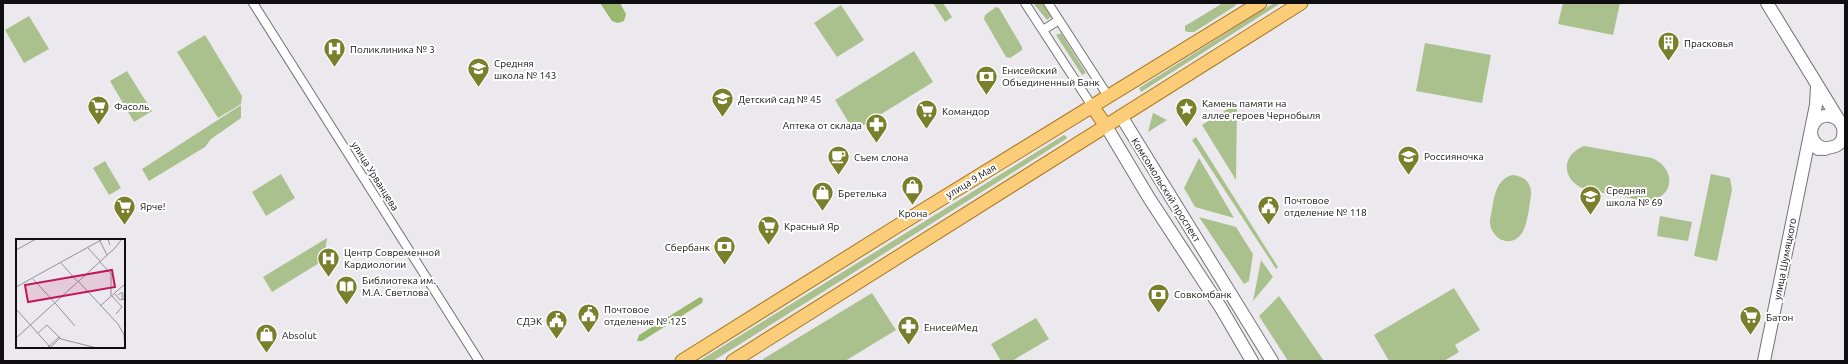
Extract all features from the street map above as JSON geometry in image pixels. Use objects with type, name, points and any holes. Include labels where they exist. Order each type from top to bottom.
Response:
[{"type":"main road","name":"улица 9 Мая","points":[[682,361],[1260,3]]},
{"type":"main road","points":[[733,361],[1301,3]]},
{"type":"main road","points":[[1767,3],[1843,126],[1844,132],[1841,142],[1828,148],[1811,152],[1805,157]]},
{"type":"main road","name":"улица Шумяцкого","points":[[1764,361],[1816,105],[1817,85]]},
{"type":"main road","name":"Комсомольский проспект","points":[[1108,96],[1272,361]]},
{"type":"main road","name":"Комсомольский проспект","points":[[1092,106],[1106,126],[1149,198],[1220,308],[1252,361]]},
{"type":"main road","points":[[1843,126],[1832,116],[1827,116],[1817,119],[1811,127],[1811,132],[1814,141],[1820,147],[1845,150]]},
{"type":"street","name":"улица Урванцева","points":[[253,3],[479,361]]},
{"type":"street","name":"Комсомольский проспект","points":[[1024,3],[1092,106]]},
{"type":"street","name":"Комсомольский проспект","points":[[1048,3],[1108,96]]},
{"type":"street","points":[[1043,30],[1059,20]]},
{"type":"green space","points":[[600,3],[620,3],[626,14],[624,21],[618,23],[612,21]]},
{"type":"green space","points":[[933,3],[943,3],[952,17],[945,22]]},
{"type":"green space","points":[[1033,3],[1043,3],[1051,17],[1047,20]]},
{"type":"green space","points":[[1223,3],[1237,3],[1235,6],[1194,32],[1185,31],[1185,26]]},
{"type":"green space","points":[[1274,3],[1281,3],[1141,92],[1139,88]]},
{"type":"green space","points":[[1563,3],[1620,3],[1613,35],[1558,24]]},
{"type":"green space","points":[[841,5],[864,40],[837,57],[814,23]]},
{"type":"green space","points":[[996,7],[999,8],[1022,47],[1022,50],[1010,58],[1006,57],[984,19],[985,15]]},
{"type":"green space","points":[[29,16],[49,49],[24,63],[5,30]]},
{"type":"green space","points":[[1061,33],[1086,73],[1082,75],[1056,35]]},
{"type":"green space","points":[[205,35],[242,96],[241,104],[218,118],[177,52]]},
{"type":"green space","points":[[1425,43],[1491,55],[1482,103],[1416,91]]},
{"type":"green space","points":[[914,51],[933,82],[854,131],[835,100]]},
{"type":"green space","points":[[127,71],[152,111],[134,122],[110,81]]},
{"type":"green space","points":[[1237,103],[1236,180],[1202,125]]},
{"type":"green space","points":[[241,105],[241,118],[211,139],[205,147],[149,181],[142,169]]},
{"type":"green space","points":[[1153,113],[1167,120],[1148,132]]},
{"type":"green space","points":[[1064,135],[1067,137],[1066,139],[713,361],[699,361]]},
{"type":"green space","points":[[1196,137],[1278,267],[1276,269],[1192,140]]},
{"type":"green space","points":[[1584,146],[1652,158],[1661,163],[1669,177],[1669,184],[1666,191],[1654,200],[1644,201],[1584,189],[1576,185],[1568,173],[1568,161],[1576,150]]},
{"type":"green space","points":[[1199,158],[1234,218],[1195,207],[1184,188]]},
{"type":"green space","points":[[105,161],[121,188],[109,195],[93,168]]},
{"type":"green space","points":[[281,174],[295,198],[266,216],[252,192]]},
{"type":"green space","points":[[1711,174],[1730,178],[1732,190],[1717,261],[1694,256]]},
{"type":"green space","points":[[1512,175],[1521,177],[1527,181],[1530,187],[1531,196],[1527,220],[1522,233],[1512,241],[1507,241],[1497,237],[1493,232],[1490,220],[1495,193],[1501,182]]},
{"type":"green space","points":[[1660,216],[1692,222],[1688,241],[1657,236]]},
{"type":"green space","points":[[1199,217],[1236,227],[1253,254],[1249,281],[1244,284]]},
{"type":"green space","points":[[327,238],[324,260],[272,292],[263,277]]},
{"type":"green space","points":[[1261,260],[1273,277],[1253,301]]},
{"type":"green space","points":[[1454,288],[1480,330],[1455,345],[1459,352],[1444,361],[1389,361],[1374,335]]},
{"type":"green space","points":[[872,293],[896,330],[845,361],[764,361],[763,359]]},
{"type":"green space","points":[[1279,296],[1324,361],[1288,361],[1259,316]]},
{"type":"green space","points":[[700,297],[703,299],[702,303],[642,341],[637,341],[639,335]]},
{"type":"green space","points":[[1036,318],[1049,339],[1012,361],[1001,361],[991,344]]},
{"type":"place","name":"Прасковья","points":[[1668,62]]},
{"type":"place","name":"Поликлиника № 3","points":[[335,68]]},
{"type":"place","name":"Средняя школа № 143","points":[[478,88]]},
{"type":"place","name":"Енисейский Объединенный Банк","points":[[987,96]]},
{"type":"place","name":"Детский сад № 45","points":[[722,118]]},
{"type":"place","name":"Фасоль","points":[[99,126]]},
{"type":"place","name":"Камень памяти на аллее героев Чернобыля","points":[[1187,128]]},
{"type":"place","name":"Командор","points":[[927,130]]},
{"type":"place","name":"Аптека от склада","points":[[877,144]]},
{"type":"place","name":"Съем слона","points":[[838,176]]},
{"type":"place","name":"Россияночка","points":[[1409,176]]},
{"type":"place","name":"Крона","points":[[913,206]]},
{"type":"place","name":"Бретелька","points":[[822,212]]},
{"type":"place","name":"Средняя школа № 69","points":[[1591,216]]},
{"type":"place","name":"Ярче!","points":[[125,226]]},
{"type":"place","name":"Почтовое отделение № 118","points":[[1269,226]]},
{"type":"place","name":"Красный Яр","points":[[769,246]]},
{"type":"place","name":"Сбербанк","points":[[725,266]]},
{"type":"place","name":"Центр Современной Кардиологии","points":[[328,278]]},
{"type":"place","name":"Библиотека им. М.А. Светлова","points":[[346,306]]},
{"type":"place","name":"Совкомбанк","points":[[1159,314]]},
{"type":"place","name":"Почтовое отделение № 125","points":[[589,334]]},
{"type":"place","name":"Батон","points":[[1750,336]]},
{"type":"place","name":"СДЭК","points":[[557,340]]},
{"type":"place","name":"ЕнисейМед","points":[[909,346]]},
{"type":"place","name":"Absolut","points":[[267,354]]}]
